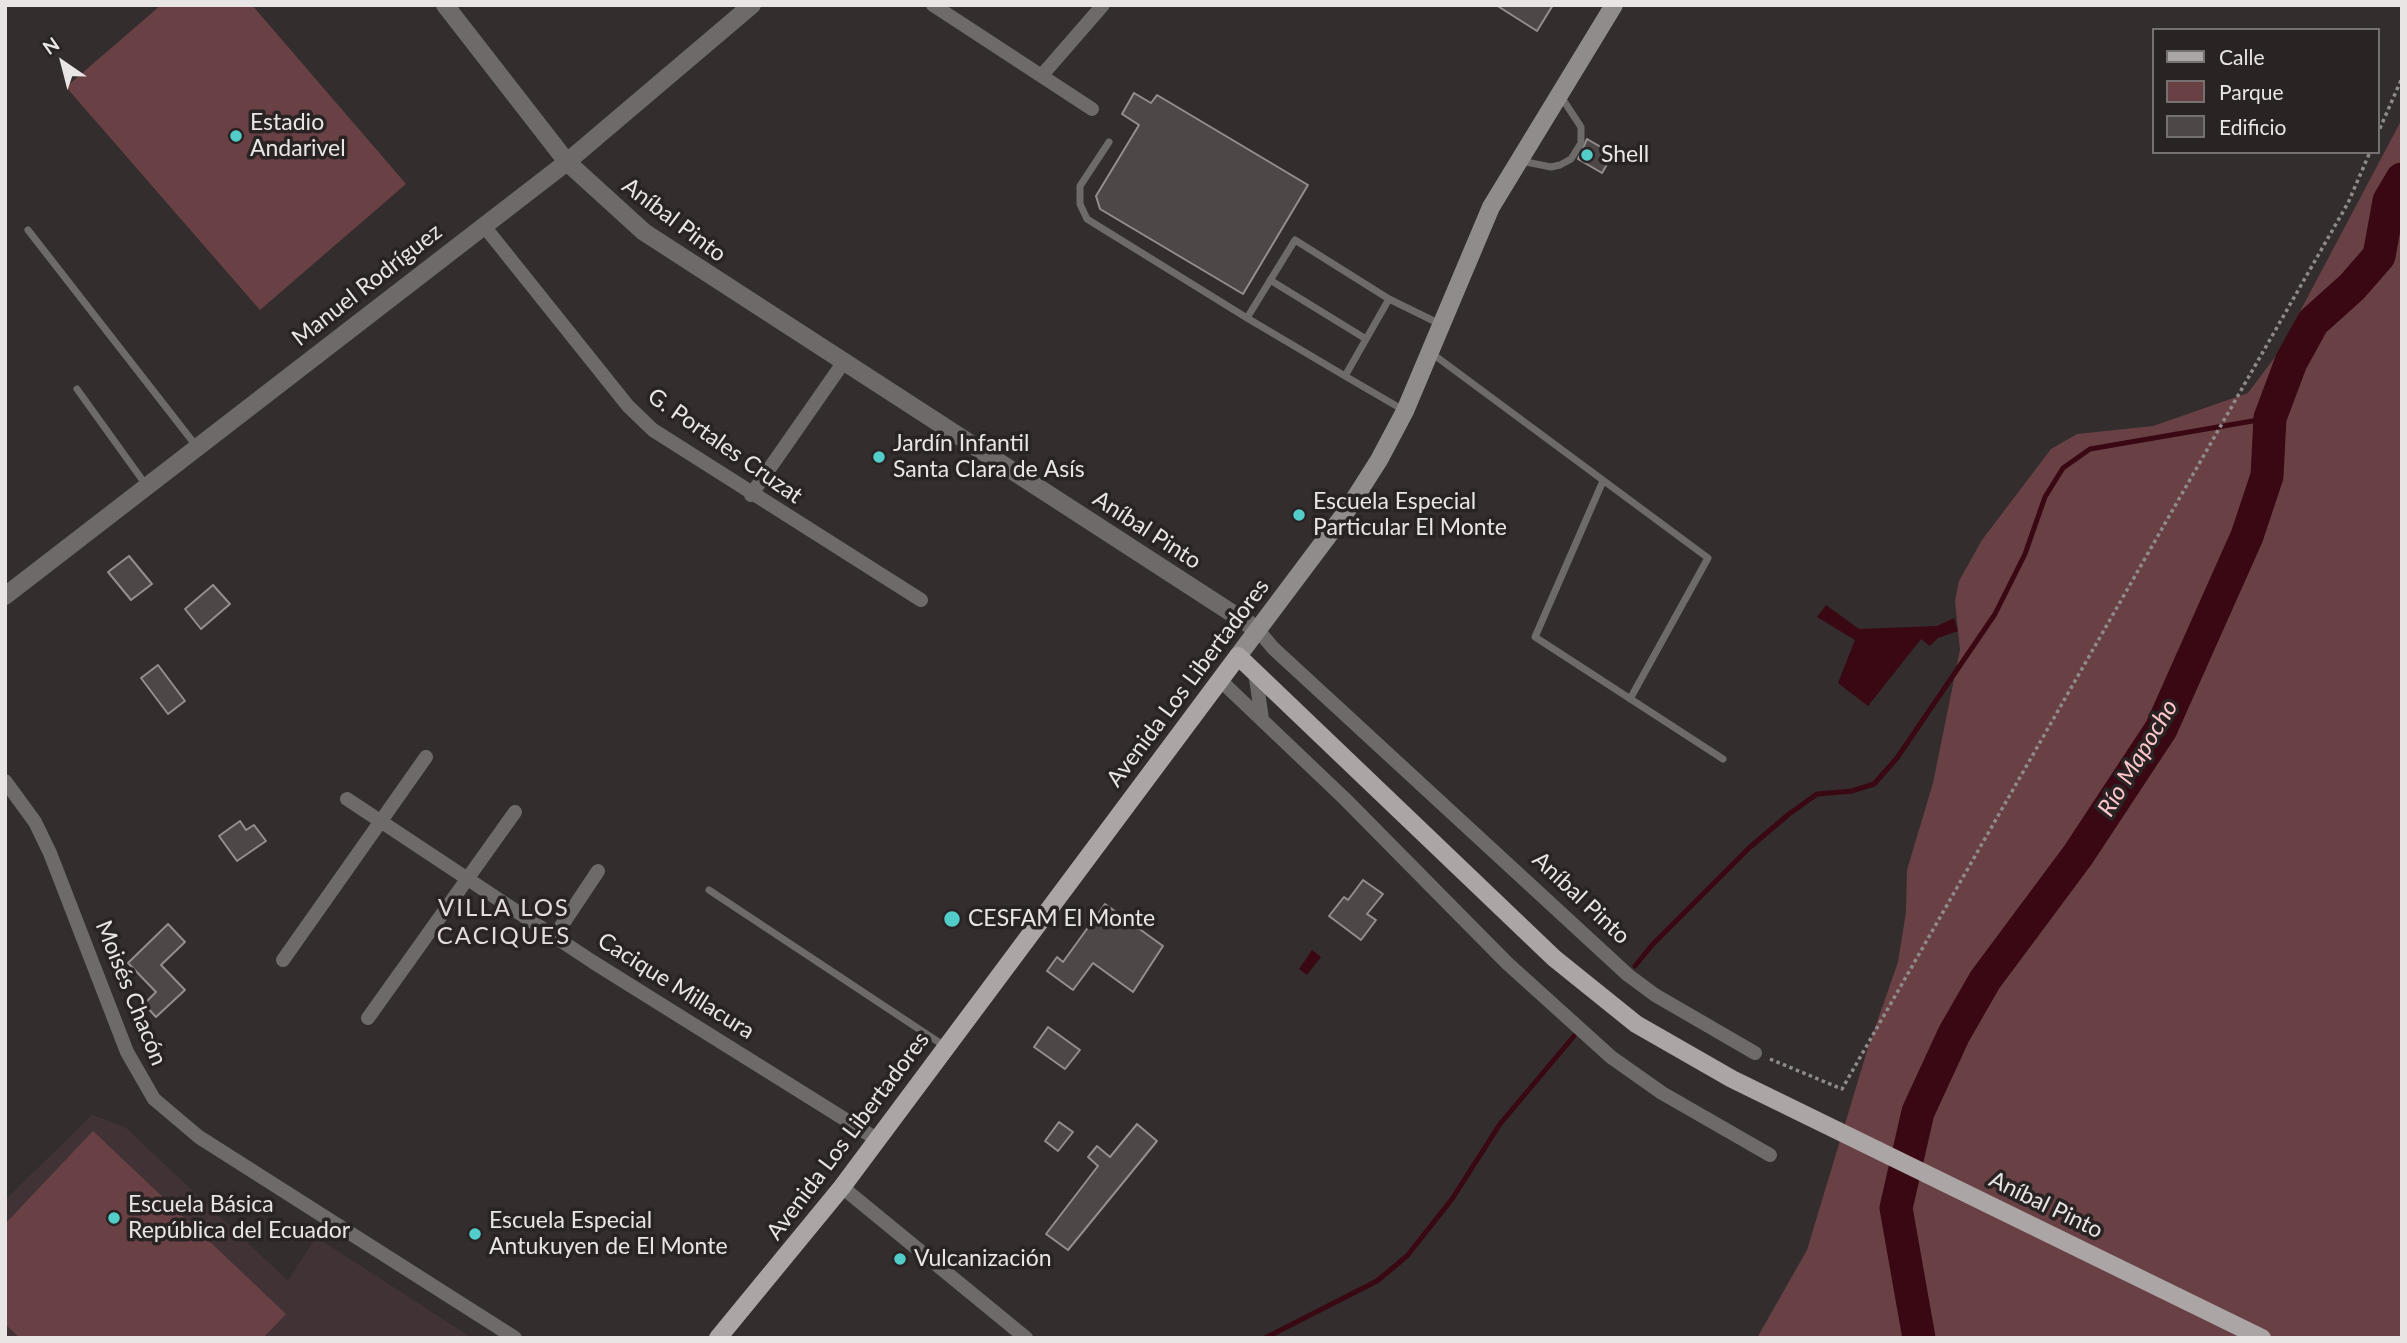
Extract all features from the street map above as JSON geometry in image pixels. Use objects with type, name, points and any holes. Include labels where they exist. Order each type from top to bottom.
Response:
[{"type":"main road","name":"Avenida Los Libertadores","points":[[718,1338],[878,1140],[1363,486],[1405,411],[1480,229],[1517,160],[1614,5]]},
{"type":"main road","name":"Aníbal Pinto","points":[[1238,656],[1518,924],[1600,997],[1674,1048],[2262,1338]]},
{"type":"street","name":"Aníbal Pinto","points":[[445,5],[567,162],[614,207],[659,244],[1258,630],[1283,657],[1637,983],[1755,1053]]},
{"type":"street","name":"Manuel Rodríguez","points":[[5,596],[567,162],[752,5]]},
{"type":"street","points":[[933,5],[1043,74],[1092,109]]},
{"type":"street","points":[[1043,74],[1103,5]]},
{"type":"street","name":"G. Portales Cruzat","points":[[484,226],[628,406],[653,430],[751,495],[921,600]]},
{"type":"street","points":[[751,495],[842,363]]},
{"type":"street","points":[[1255,672],[1262,721]]},
{"type":"street","points":[[1220,680],[1507,963],[1617,1062],[1662,1093],[1770,1155]]},
{"type":"street","points":[[283,960],[426,757]]},
{"type":"street","name":"Moisés Chacón","points":[[5,780],[34,822],[50,853],[127,1052],[154,1098],[199,1137],[515,1338]]},
{"type":"street","name":"Cacique Millacura","points":[[347,799],[554,937],[878,1140]]},
{"type":"street","points":[[368,1018],[515,812]]},
{"type":"street","points":[[554,937],[598,872]]},
{"type":"street","points":[[842,1187],[1026,1338]]},
{"type":"lane","points":[[1517,160],[1555,167],[1566,163],[1574,153],[1582,139],[1581,127],[1559,94]]},
{"type":"lane","points":[[1109,142],[1080,186],[1080,204],[1087,219],[1405,411]]},
{"type":"lane","points":[[29,230],[197,448]]},
{"type":"lane","points":[[1247,318],[1295,240],[1389,299],[1440,324]]},
{"type":"lane","points":[[1270,280],[1366,339]]},
{"type":"lane","points":[[1345,376],[1389,299]]},
{"type":"lane","points":[[1430,352],[1708,558],[1630,699]]},
{"type":"lane","points":[[77,389],[147,487]]},
{"type":"lane","points":[[1603,481],[1535,638],[1723,759]]},
{"type":"lane","points":[[709,890],[947,1047]]},
{"type":"path","points":[[2379,130],[2402,78]]},
{"type":"path","points":[[1755,1053],[1842,1089],[2348,203],[2369,154]]},
{"type":"shaded area","points":[[1826,605],[1859,629],[1937,626],[1954,618],[1958,631],[1938,638],[1930,646],[1921,639],[1868,706],[1838,683],[1855,640],[1817,617]]},
{"type":"shaded area","points":[[1312,950],[1321,957],[1307,975],[1299,969]]},
{"type":"shaded area","name":"Escuela Básica República del Ecuador","points":[[92,1115],[125,1127],[288,1281],[316,1237],[472,1338],[5,1338],[5,1200]]},
{"type":"green space","name":"Estadio Andarivel","points":[[161,5],[252,5],[406,184],[260,310],[66,87]]},
{"type":"green space","points":[[2402,119],[2402,1338],[1757,1338],[1807,1250],[1867,1051],[1898,962],[1906,912],[1907,870],[1933,783],[1960,650],[1955,601],[1959,581],[1982,540],[2051,449],[2077,434],[2153,426],[2248,393],[2278,353]]},
{"type":"green space","name":"Escuela Básica República del Ecuador","points":[[93,1131],[286,1314],[263,1338],[20,1338],[5,1324],[5,1224]]},
{"type":"building","points":[[1496,5],[1553,5],[1537,31]]},
{"type":"building","points":[[1134,93],[1151,103],[1157,95],[1308,185],[1243,294],[1100,209],[1096,196],[1139,125],[1122,114]]},
{"type":"building","points":[[1587,139],[1613,154],[1602,173],[1578,159]]},
{"type":"building","points":[[129,556],[152,584],[131,600],[108,572]]},
{"type":"building","points":[[213,585],[230,604],[201,629],[185,609]]},
{"type":"building","points":[[158,665],[185,701],[168,714],[141,678]]},
{"type":"building","points":[[240,821],[246,830],[254,825],[266,841],[237,861],[219,836]]},
{"type":"building","points":[[1363,880],[1383,894],[1367,914],[1376,920],[1361,940],[1329,916],[1344,897],[1348,900]]},
{"type":"building","points":[[1105,904],[1163,946],[1133,992],[1093,963],[1073,990],[1047,971],[1057,957],[1063,962]]},
{"type":"building","points":[[168,924],[185,942],[161,965],[185,990],[156,1017],[144,1004],[156,992],[128,963]]},
{"type":"building","points":[[1048,1027],[1080,1050],[1065,1069],[1034,1047]]},
{"type":"building","points":[[1059,1122],[1073,1132],[1058,1151],[1045,1141]]},
{"type":"building","points":[[1137,1124],[1157,1141],[1068,1250],[1046,1234],[1098,1166],[1088,1157],[1097,1146],[1110,1157]]},
{"type":"waterway","name":"Río Mapocho","points":[[1919,1338],[1896,1208],[1918,1112],[1954,1034],[1985,980],[2078,855],[2161,729],[2247,536],[2267,476],[2270,418],[2291,362],[2313,322],[2352,287],[2379,256],[2389,201],[2402,179]]},
{"type":"waterway","points":[[1635,966],[1653,944],[1749,848],[1789,814],[1817,794],[1852,791],[1874,784],[1897,758],[1995,614],[2025,554],[2045,497],[2063,468],[2090,449],[2270,418]]},
{"type":"waterway","points":[[1265,1338],[1377,1281],[1407,1256],[1452,1199],[1500,1124],[1574,1036]]},
{"type":"place","name":"Estadio Andarivel","points":[[236,136]]},
{"type":"place","name":"Shell","points":[[1587,155]]},
{"type":"place","name":"Jardín Infantil Santa Clara de Asís","points":[[879,457]]},
{"type":"place","name":"Escuela Especial Particular El Monte","points":[[1299,515]]},
{"type":"place","name":"CESFAM El Monte","points":[[952,919]]},
{"type":"place","name":"Escuela Básica República del Ecuador","points":[[114,1218]]},
{"type":"place","name":"Escuela Especial Antukuyen de El Monte","points":[[475,1234]]},
{"type":"place","name":"Vulcanización","points":[[900,1259]]},
{"type":"district","name":"VILLA LOS CACIQUES","points":[[504,922]]}]
